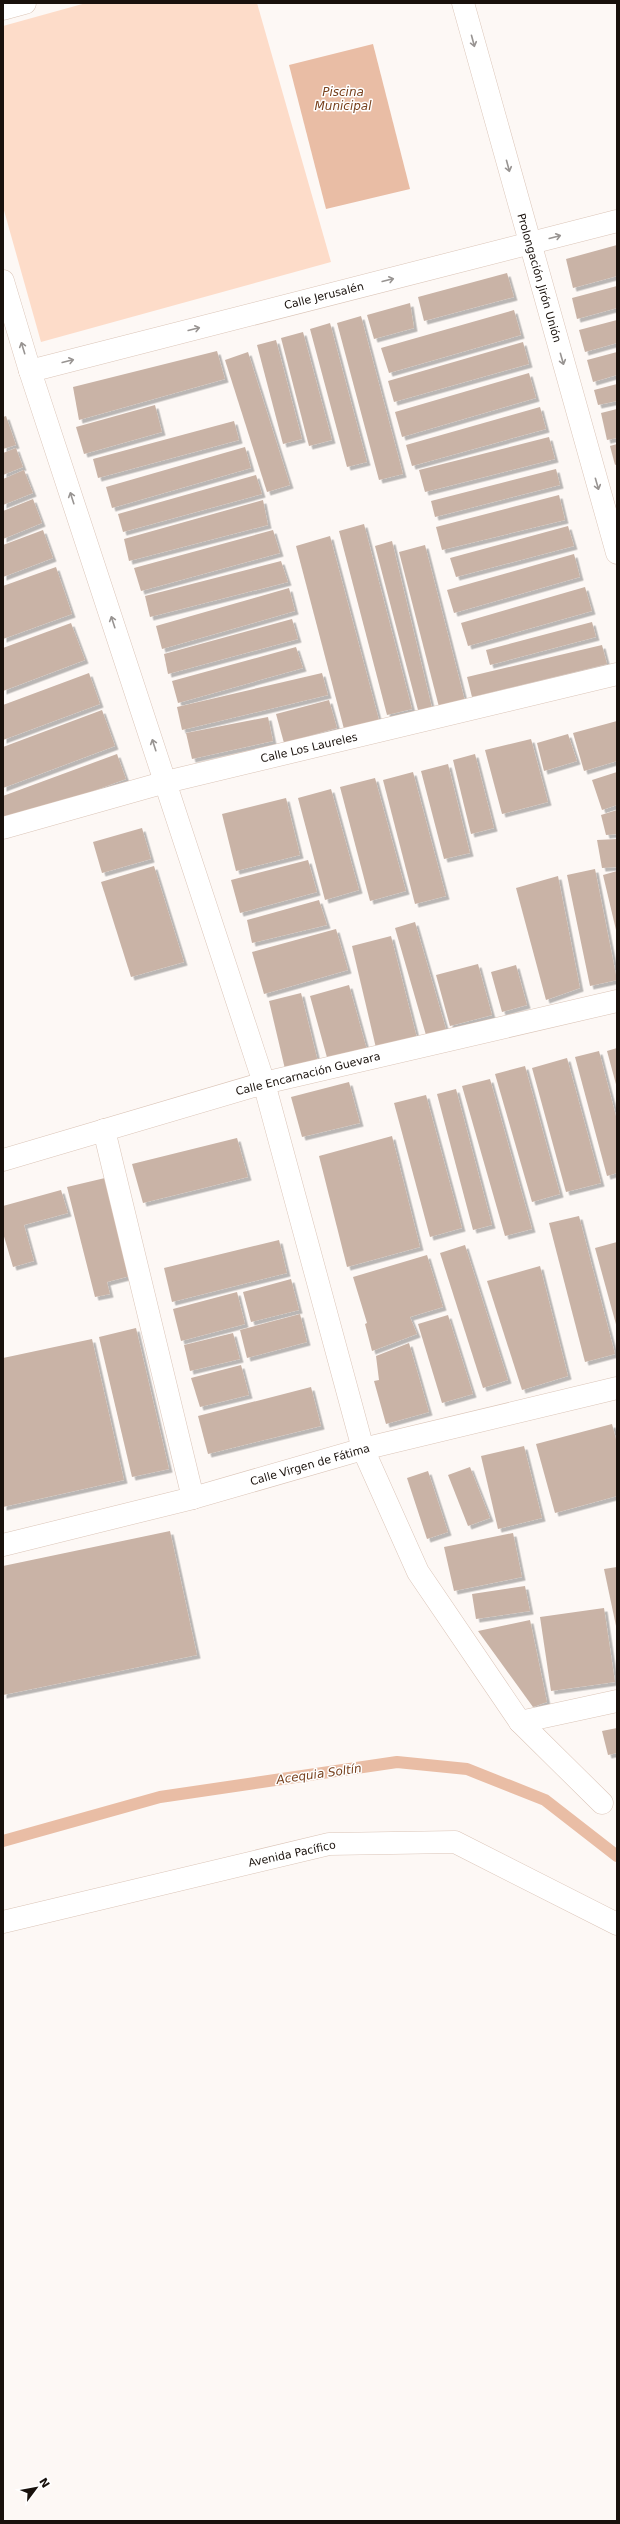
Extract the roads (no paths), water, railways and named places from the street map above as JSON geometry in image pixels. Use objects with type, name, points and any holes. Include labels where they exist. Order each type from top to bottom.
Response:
[{"type":"street","points":[[3,9],[25,3]]},
{"type":"street","name":"Prolongación Jirón Unión","points":[[463,3],[529,244],[617,553]]},
{"type":"street","name":"Calle Jerusalén","points":[[30,371],[617,221]]},
{"type":"street","points":[[3,281],[30,371],[264,1082],[363,1449],[418,1572],[520,1722],[602,1803]]},
{"type":"street","name":"Calle Los Laureles","points":[[3,828],[166,782],[617,674]]},
{"type":"street","name":"Calle Encarnación Guevara","points":[[3,1160],[264,1082],[617,1001]]},
{"type":"street","points":[[104,1130],[193,1498]]},
{"type":"street","name":"Calle Virgen de Fátima","points":[[3,1545],[193,1498],[363,1449],[617,1388]]},
{"type":"street","points":[[520,1722],[617,1701]]},
{"type":"street","name":"Avenida Pacífico","points":[[3,1922],[329,1844],[455,1842],[617,1924]]},
{"type":"water","name":"Piscina Municipal","points":[[373,44],[410,189],[326,209],[289,65]]},
{"type":"waterway","name":"Acequia Soltín","points":[[3,1841],[160,1797],[397,1762],[467,1769],[545,1800],[617,1856]]}]
